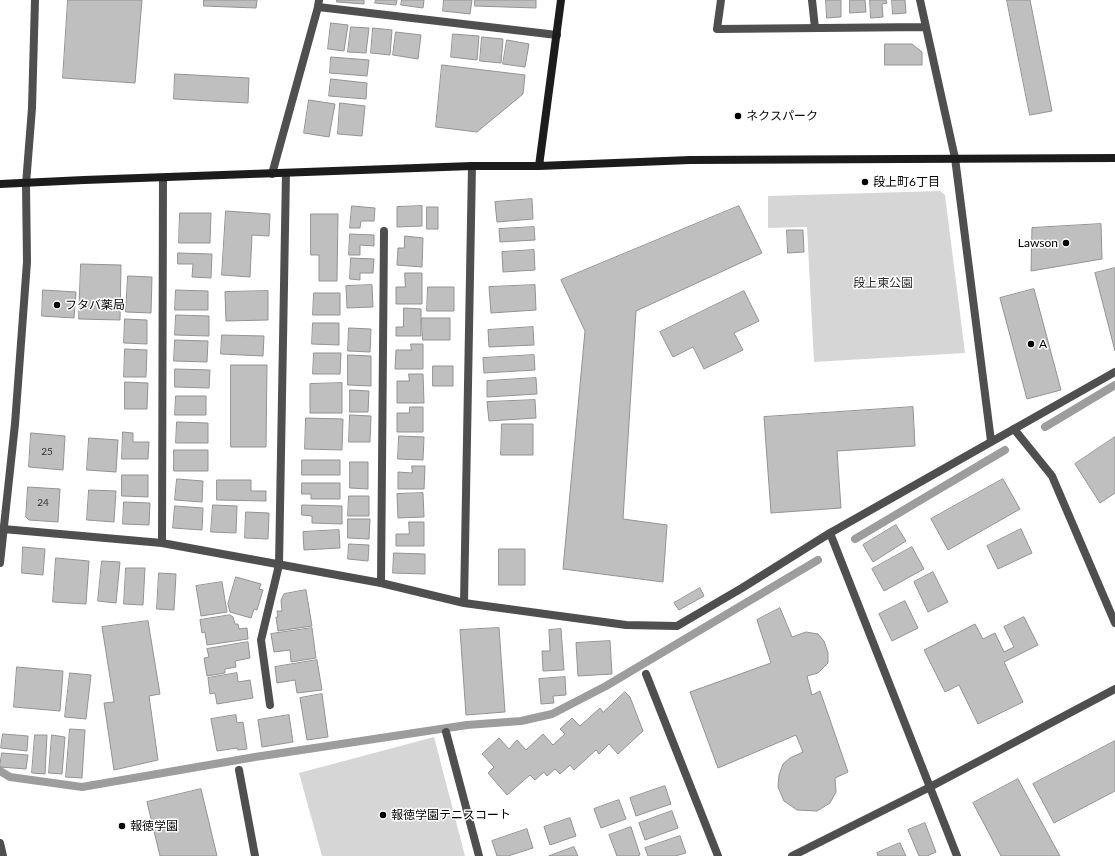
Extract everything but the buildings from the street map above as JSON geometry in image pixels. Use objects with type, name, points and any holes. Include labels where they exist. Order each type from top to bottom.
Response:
[{"type":"street","points":[[0,563],[15,424],[27,262],[26,184],[32,108],[35,0]]},
{"type":"street","points":[[539,166],[562,0]]},
{"type":"street","points":[[721,0],[717,29],[925,27]]},
{"type":"street","points":[[812,0],[815,28]]},
{"type":"street","points":[[920,0],[955,158],[991,441]]},
{"type":"street","points":[[272,174],[319,3],[557,35]]},
{"type":"street","points":[[0,184],[472,166],[539,166],[690,160],[1115,158]]},
{"type":"street","points":[[464,603],[472,166]]},
{"type":"street","points":[[270,704],[261,640],[280,565],[286,173]]},
{"type":"street","points":[[162,543],[163,178]]},
{"type":"street","points":[[381,583],[384,231]]},
{"type":"street","points":[[3,529],[162,543],[381,583],[464,603],[626,625],[677,626],[742,588],[830,533],[1115,372]]},
{"type":"street","points":[[1014,429],[1052,476],[1115,623]]},
{"type":"street","points":[[830,533],[957,856]]},
{"type":"street","points":[[646,674],[718,856]]},
{"type":"street","points":[[792,856],[930,787],[1115,689]]},
{"type":"street","points":[[446,732],[479,856]]},
{"type":"street","points":[[239,770],[255,856]]},
{"type":"street","points":[[0,843],[3,856]]},
{"type":"green space","name":"段上東公園","points":[[940,191],[945,195],[965,353],[814,362],[807,227],[768,228],[768,196]]},
{"type":"green space","name":"報徳学園テニスコート","points":[[434,737],[465,856],[322,856],[299,773]]},
{"type":"waterway","points":[[1045,427],[1115,385]]},
{"type":"waterway","points":[[855,539],[1005,450]]},
{"type":"waterway","points":[[0,771],[10,777],[82,787],[255,757],[467,725],[521,721],[552,714],[606,686],[818,560]]},
{"type":"place","name":"ネクスパーク","points":[[738,116]]},
{"type":"place","name":"段上町6丁目","points":[[865,182]]},
{"type":"place","name":"Lawson","points":[[1066,243]]},
{"type":"place","name":"フタバ薬局","points":[[57,305]]},
{"type":"place","name":"A","points":[[1031,344]]},
{"type":"place","name":"報徳学園テニスコート","points":[[383,815]]},
{"type":"place","name":"報徳学園","points":[[122,826]]}]
